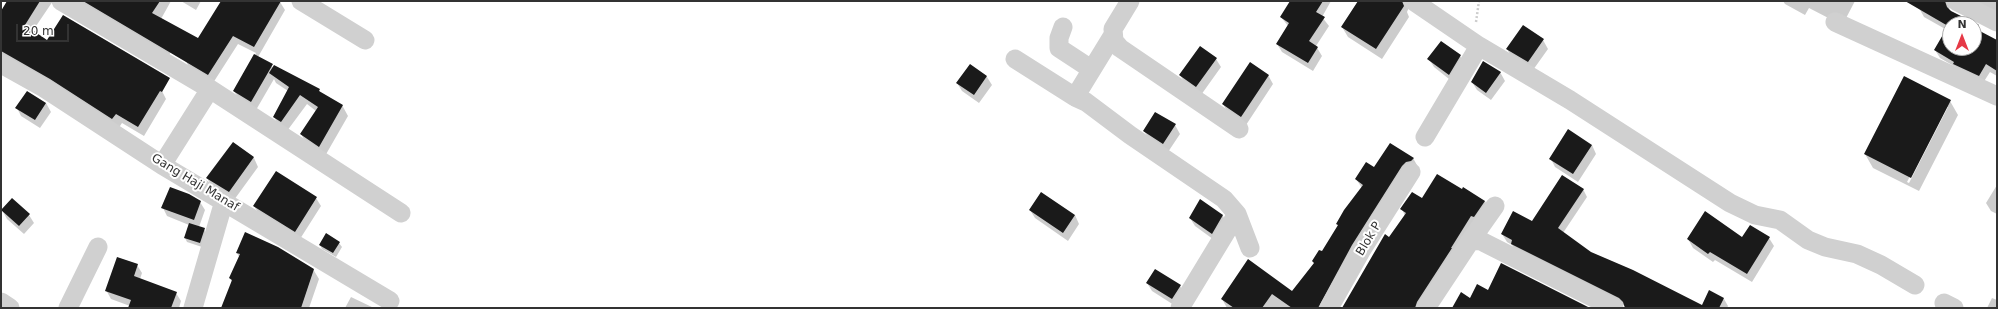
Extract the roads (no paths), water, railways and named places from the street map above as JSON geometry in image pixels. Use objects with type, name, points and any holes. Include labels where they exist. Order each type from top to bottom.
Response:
[{"type":"street","points":[[301,1],[365,40]]},
{"type":"street","points":[[1130,1],[1116,23],[1114,41],[1126,53],[1239,129]]},
{"type":"street","points":[[1413,1],[1479,46],[1570,100],[1730,203],[1755,215],[1780,220],[1808,240],[1825,247],[1856,254],[1875,262],[1915,285]]},
{"type":"street","points":[[1956,1],[1997,22]]},
{"type":"street","points":[[65,3],[210,89],[401,213]]},
{"type":"street","points":[[1834,22],[1997,96]]},
{"type":"street","points":[[1063,27],[1058,38],[1058,48],[1091,69]]},
{"type":"street","points":[[1075,97],[1091,69],[1114,35]]},
{"type":"street","points":[[1425,137],[1479,46]]},
{"type":"street","points":[[1015,59],[1075,97],[1086,102],[1130,135],[1224,199],[1237,214],[1250,248]]},
{"type":"street","name":"Gang Haji Manaf","points":[[1,64],[44,88],[162,165],[390,301]]},
{"type":"street","points":[[162,165],[210,89]]},
{"type":"street","name":"Blok P","points":[[1329,308],[1365,244],[1411,172]]},
{"type":"street","points":[[193,308],[224,201]]},
{"type":"street","points":[[1432,306],[1471,240],[1495,206]]},
{"type":"street","points":[[1180,308],[1237,214]]},
{"type":"street","points":[[1471,240],[1481,242],[1614,308]]},
{"type":"street","points":[[68,308],[98,247]]},
{"type":"street","points":[[1,302],[10,308]]}]
